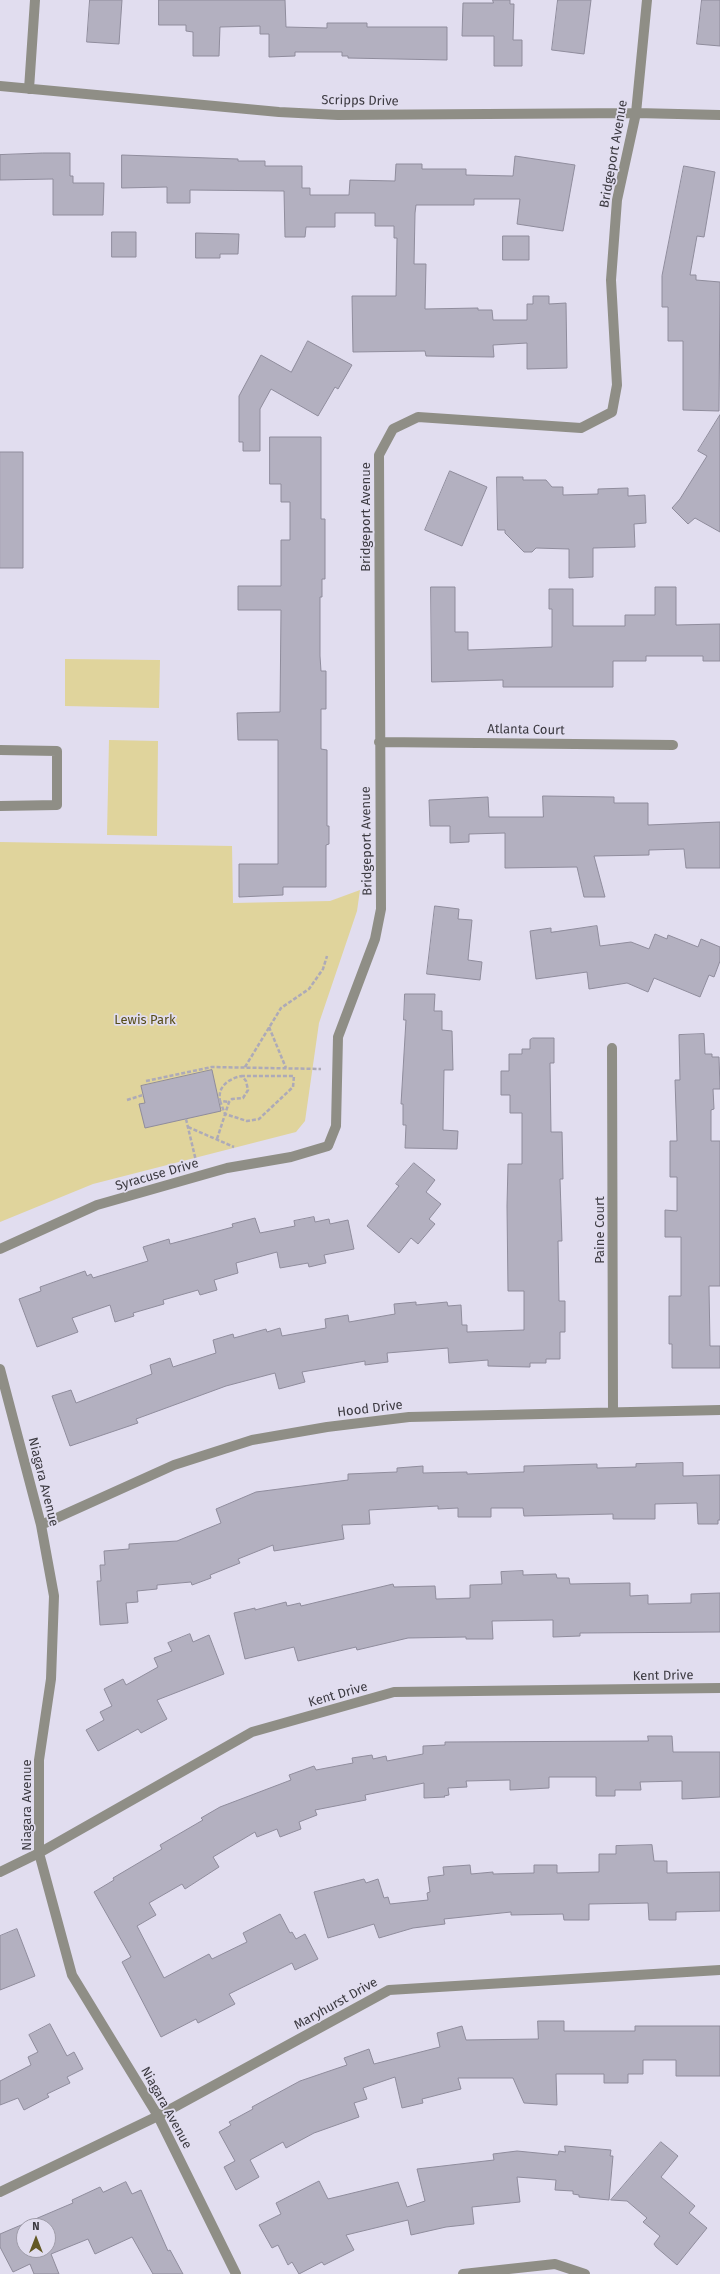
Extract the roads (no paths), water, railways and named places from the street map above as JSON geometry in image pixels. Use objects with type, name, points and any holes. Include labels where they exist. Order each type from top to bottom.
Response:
[{"type":"street","points":[[29,89],[35,0]]},
{"type":"street","name":"Bridgeport Avenue","points":[[328,1146],[336,1126],[338,1037],[375,939],[381,910],[379,742],[379,455],[393,429],[418,417],[581,428],[612,412],[617,385],[611,280],[617,200],[636,113],[647,0]]},
{"type":"street","name":"Scripps Drive","points":[[0,86],[279,112],[338,115],[636,113],[720,115]]},
{"type":"street","name":"Atlanta Court","points":[[379,742],[673,745]]},
{"type":"street","points":[[0,750],[58,751],[57,805],[0,806]]},
{"type":"street","name":"Paine Court","points":[[612,1048],[613,1411]]},
{"type":"street","name":"Syracuse Drive","points":[[0,1249],[97,1205],[227,1168],[290,1157],[328,1146]]},
{"type":"street","name":"Niagara Avenue","points":[[0,1369],[40,1525],[54,1596],[51,1679],[39,1760],[39,1853],[72,1975],[158,2116],[236,2274]]},
{"type":"street","name":"Hood Drive","points":[[40,1525],[174,1465],[252,1440],[327,1427],[409,1417],[613,1411],[720,1410]]},
{"type":"street","name":"Kent Drive","points":[[0,1872],[39,1853],[252,1732],[394,1692],[720,1688]]},
{"type":"street","name":"Maryhurst Drive","points":[[0,2192],[158,2116],[389,1990],[720,1970]]},
{"type":"street","points":[[463,2274],[555,2264],[585,2274]]},
{"type":"park label","name":"Lewis Park","points":[[145,1020]]}]
